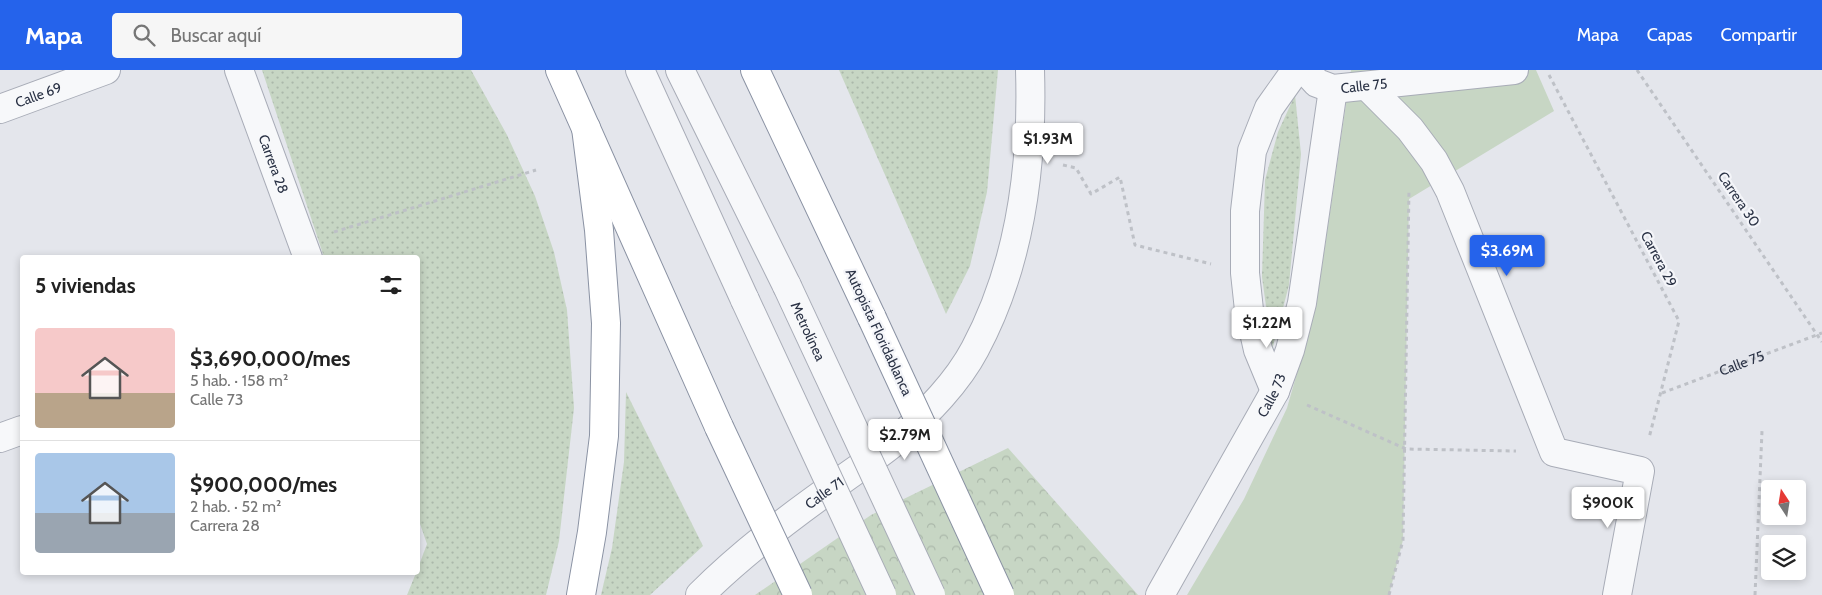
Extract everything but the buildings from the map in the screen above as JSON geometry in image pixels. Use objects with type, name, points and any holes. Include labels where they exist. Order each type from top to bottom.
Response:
[{"type":"highway","points":[[560,70],[719,427],[798,595]]},
{"type":"highway","name":"Autopista Floridablanca","points":[[755,70],[1000,595]]},
{"type":"highway","points":[[581,595],[592,532],[604,436],[606,323],[599,230],[586,128]]},
{"type":"street","name":"Calle 69","points":[[0,109],[106,70]]},
{"type":"street","name":"Carrera 28","points":[[239,70],[305,249]]},
{"type":"street","points":[[640,70],[882,595]]},
{"type":"street","name":"Metrolínea","points":[[680,70],[787,286],[931,595]]},
{"type":"street","name":"Calle 71","points":[[700,595],[758,544],[898,439],[944,395],[974,351],[994,311],[1011,255],[1025,192],[1028,159],[1030,70]]},
{"type":"street","points":[[1275,391],[1258,350],[1249,310],[1245,273],[1245,211],[1252,151],[1269,108],[1296,70]]},
{"type":"street","points":[[1305,70],[1317,82],[1333,89]]},
{"type":"street","name":"Calle 75","points":[[1333,89],[1514,70]]},
{"type":"street","points":[[1367,86],[1410,129],[1434,162],[1450,191],[1554,452],[1640,471],[1617,595]]},
{"type":"street","name":"Calle 73","points":[[1160,595],[1275,391],[1290,350],[1302,303],[1333,89]]},
{"type":"street","points":[[0,438],[20,431]]},
{"type":"path","name":"Carrera 29","points":[[1546,70],[1679,321],[1640,471]]},
{"type":"path","name":"Carrera 30","points":[[1637,70],[1820,334],[1822,342]]},
{"type":"path","points":[[1028,159],[1076,168],[1092,194],[1120,177],[1135,246],[1245,273]]},
{"type":"path","points":[[305,249],[536,170]]},
{"type":"path","points":[[1389,595],[1404,540],[1409,189]]},
{"type":"path","name":"Calle 75","points":[[1661,393],[1820,334]]},
{"type":"path","points":[[1275,391],[1406,449],[1554,452]]},
{"type":"path","points":[[1755,595],[1762,431]]},
{"type":"green space","points":[[262,70],[471,70],[507,135],[535,196],[554,252],[567,310],[574,408],[559,541],[546,595],[407,595],[415,575],[420,575],[420,563],[427,544],[420,524],[420,255],[323,255]]},
{"type":"green space","points":[[839,70],[998,70],[987,192],[970,266],[946,314]]},
{"type":"green space","points":[[1351,70],[1536,70],[1554,111],[1409,199],[1403,540],[1389,595],[1187,595],[1244,499],[1287,408],[1316,307]]},
{"type":"green space","points":[[1295,95],[1301,154],[1289,285],[1272,350],[1262,277],[1265,180],[1278,132]]},
{"type":"green space","points":[[626,392],[703,546],[650,595],[601,595],[612,548],[624,462]]},
{"type":"green space","points":[[1008,448],[1138,595],[755,595],[871,515]]}]
